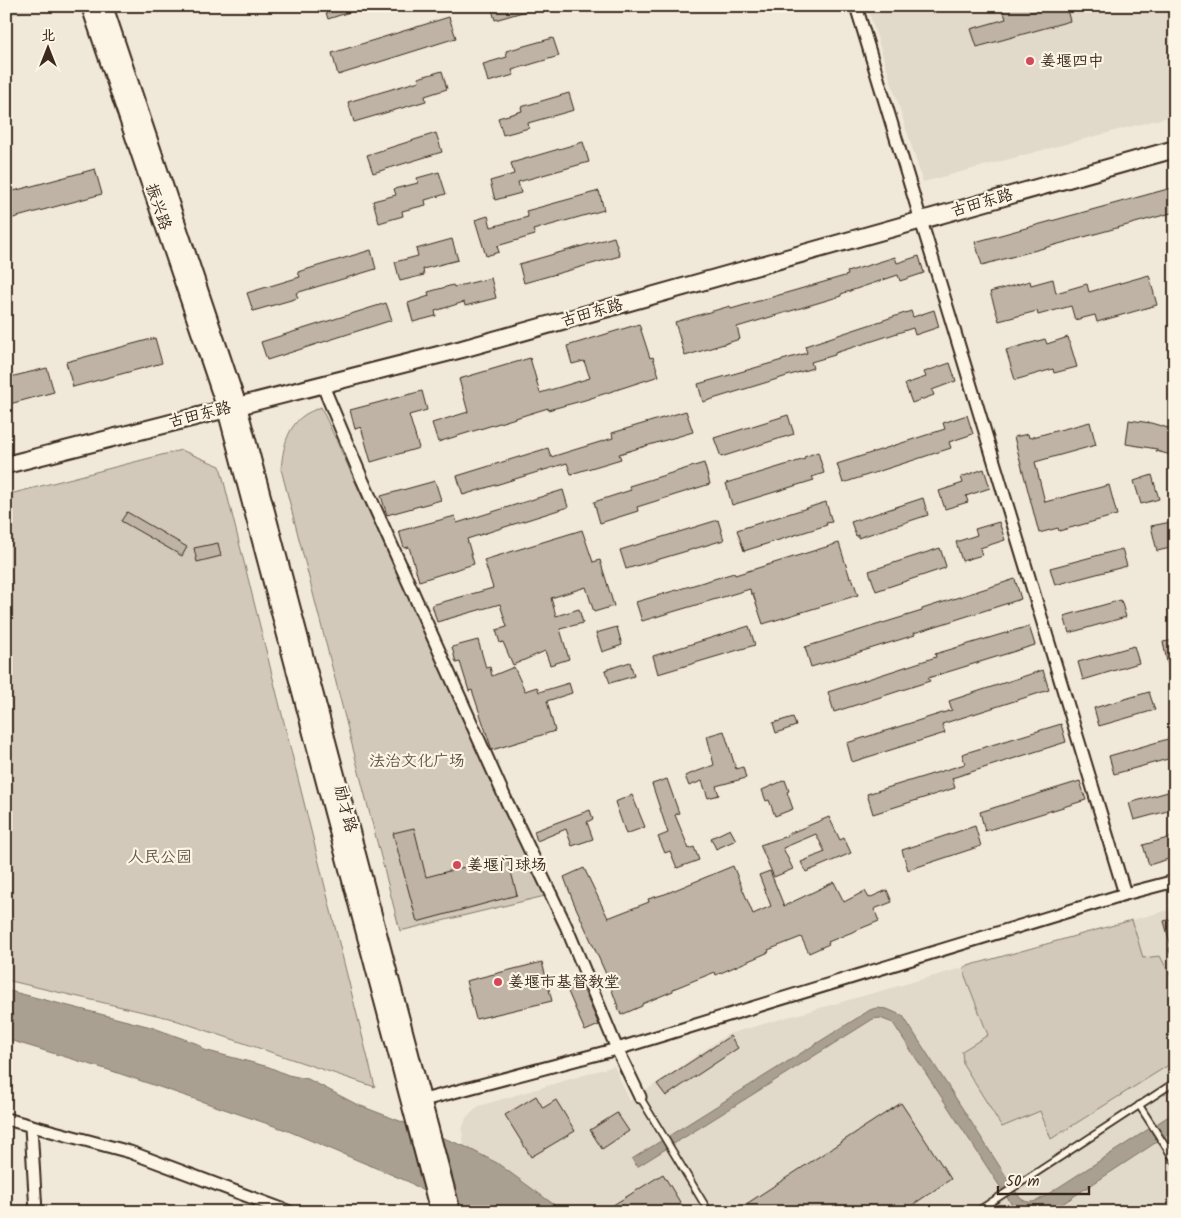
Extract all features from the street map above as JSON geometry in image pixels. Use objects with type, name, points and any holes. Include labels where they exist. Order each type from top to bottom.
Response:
[{"type":"street","name":"振兴路","points":[[90,6],[232,407]]},
{"type":"street","name":"振兴路","points":[[104,6],[232,407]]},
{"type":"street","points":[[856,6],[1125,894]]},
{"type":"street","name":"古田东路","points":[[6,465],[462,350],[1175,149]]},
{"type":"street","points":[[323,386],[362,479],[506,800],[566,926],[617,1048],[640,1097]]},
{"type":"street","name":"励才路","points":[[232,407],[419,1112],[452,1212]]},
{"type":"street","points":[[419,1112],[617,1048],[1125,894],[1175,881]]},
{"type":"street","name":"励才路","points":[[419,1112],[439,1212]]},
{"type":"street","points":[[6,1119],[130,1152],[290,1212]]},
{"type":"street","points":[[31,1126],[35,1212]]},
{"type":"lane","points":[[976,1212],[1175,1082]]},
{"type":"lane","points":[[640,1097],[709,1212]]},
{"type":"lane","points":[[1139,1105],[1175,1161]]},
{"type":"shaded area","points":[[6,6],[52,6],[6,17]]},
{"type":"shaded area","name":"姜堰四中","points":[[867,6],[1175,6],[1175,115],[923,182]]},
{"type":"shaded area","points":[[1175,908],[1175,1212],[486,1212],[464,1146],[462,1130],[466,1118],[479,1106],[614,1066],[630,1101],[728,1034]]},
{"type":"shaded area","points":[[6,990],[151,1027],[198,1044],[204,1050],[269,1067],[288,1075],[308,1079],[356,1104],[464,1146],[497,1163],[564,1212],[456,1212],[409,1182],[286,1130],[112,1071],[6,1039]]},
{"type":"shaded area","points":[[876,1008],[887,1009],[903,1016],[1020,1198],[1028,1202],[1042,1198],[1175,1112],[1175,1130],[1050,1212],[1012,1212],[1012,1205],[893,1023],[880,1018],[873,1019],[637,1167],[632,1159]]},
{"type":"green space","name":"法治文化广场","points":[[321,407],[545,896],[400,931],[281,469],[284,447],[289,433],[297,421]]},
{"type":"green space","name":"人民公园","points":[[181,450],[220,466],[375,1087],[169,1018],[6,980],[6,495]]},
{"type":"green space","points":[[1132,920],[1143,958],[1160,956],[1175,984],[1175,1061],[1051,1139],[1040,1111],[1002,1127],[963,1064],[962,1051],[988,1035],[965,976],[964,967]]},
{"type":"building","points":[[324,6],[362,6],[362,8],[328,19]]},
{"type":"building","points":[[491,6],[533,6],[533,9],[495,20]]},
{"type":"building","points":[[1011,6],[1028,6],[1030,12],[1051,6],[1066,6],[1070,21],[977,47],[971,29],[1006,19],[1003,9]]},
{"type":"building","points":[[449,17],[456,38],[338,75],[332,53]]},
{"type":"building","points":[[553,38],[559,56],[512,70],[514,75],[488,82],[483,64],[507,57],[506,51]]},
{"type":"building","points":[[442,71],[447,89],[425,96],[426,101],[354,122],[348,102],[419,81],[418,78]]},
{"type":"building","points":[[569,93],[574,110],[528,123],[529,128],[503,135],[498,118],[522,111],[521,107]]},
{"type":"building","points":[[436,133],[442,152],[373,173],[367,155]]},
{"type":"building","points":[[583,142],[589,162],[518,182],[521,193],[495,200],[490,181],[514,174],[511,163]]},
{"type":"building","points":[[95,169],[102,194],[6,220],[6,193]]},
{"type":"building","points":[[439,172],[446,194],[425,200],[426,205],[402,211],[403,216],[379,223],[373,201],[396,195],[394,189],[418,183],[417,178]]},
{"type":"building","points":[[1175,187],[1175,212],[982,265],[975,242]]},
{"type":"building","points":[[599,191],[604,210],[533,230],[535,235],[497,246],[499,252],[486,256],[475,220],[488,216],[491,227],[528,217],[526,211]]},
{"type":"building","points":[[614,237],[620,256],[524,283],[519,264]]},
{"type":"building","points":[[452,239],[458,260],[423,269],[424,275],[400,281],[395,262],[418,256],[416,249]]},
{"type":"building","points":[[371,250],[376,269],[296,293],[298,298],[253,311],[247,293],[300,277],[298,272]]},
{"type":"building","points":[[919,256],[924,273],[900,281],[898,275],[841,294],[841,296],[737,327],[740,339],[685,356],[675,322],[730,306],[731,309],[848,275],[847,272],[895,257],[897,263]]},
{"type":"building","points":[[1149,275],[1157,305],[1097,322],[1095,315],[1075,320],[1071,306],[1038,315],[1037,311],[999,321],[990,292],[1030,281],[1031,285],[1053,279],[1056,293],[1087,284],[1089,292]]},
{"type":"building","points":[[491,278],[496,298],[465,306],[464,302],[435,311],[436,316],[413,322],[408,303],[429,296],[428,292]]},
{"type":"building","points":[[386,303],[392,320],[267,360],[261,342]]},
{"type":"building","points":[[934,310],[939,327],[915,335],[913,328],[811,362],[813,368],[703,402],[698,384],[807,353],[805,346],[911,311],[913,317]]},
{"type":"building","points":[[639,324],[650,358],[653,357],[659,376],[585,400],[548,410],[548,408],[438,442],[432,423],[468,412],[459,379],[530,358],[540,393],[590,378],[584,361],[572,364],[567,346]]},
{"type":"building","points":[[1068,337],[1077,367],[1054,373],[1053,369],[1015,380],[1006,350],[1045,339],[1047,344]]},
{"type":"building","points":[[155,338],[162,363],[73,387],[66,362]]},
{"type":"building","points":[[950,363],[956,381],[932,390],[934,395],[912,403],[905,384],[926,377],[924,372]]},
{"type":"building","points":[[47,368],[54,392],[6,405],[6,378]]},
{"type":"building","points":[[422,391],[427,410],[409,415],[419,448],[371,462],[361,427],[355,429],[350,410]]},
{"type":"building","points":[[686,411],[693,432],[619,454],[621,459],[571,474],[567,463],[463,495],[457,476],[548,448],[551,457],[613,438],[612,433]]},
{"type":"building","points":[[788,415],[794,434],[721,457],[714,438]]},
{"type":"building","points":[[967,415],[973,434],[949,442],[951,448],[843,483],[837,464],[945,429],[943,423]]},
{"type":"building","points":[[1129,420],[1151,423],[1175,430],[1175,456],[1156,451],[1157,449],[1126,444]]},
{"type":"building","points":[[1090,422],[1096,445],[1035,462],[1045,502],[1109,485],[1117,515],[1059,531],[1058,528],[1039,533],[1014,437],[1028,434],[1029,438]]},
{"type":"building","points":[[818,452],[824,473],[812,477],[814,480],[732,505],[726,483],[805,459],[804,457]]},
{"type":"building","points":[[704,463],[710,484],[637,507],[638,511],[600,523],[594,502],[631,490],[629,486]]},
{"type":"building","points":[[984,469],[990,488],[966,496],[968,502],[945,509],[939,491],[963,483],[961,477]]},
{"type":"building","points":[[1152,475],[1159,499],[1141,504],[1134,481]]},
{"type":"building","points":[[435,481],[441,500],[387,515],[381,496]]},
{"type":"building","points":[[563,490],[568,507],[467,539],[474,564],[419,581],[409,547],[404,548],[399,531],[455,516],[457,523]]},
{"type":"building","points":[[923,498],[928,515],[858,538],[858,535],[856,536],[851,522]]},
{"type":"building","points":[[826,502],[832,522],[826,523],[827,525],[744,551],[737,530]]},
{"type":"building","points":[[127,512],[187,547],[182,556],[121,521]]},
{"type":"building","points":[[718,520],[724,540],[626,569],[620,550]]},
{"type":"building","points":[[999,522],[1005,540],[980,548],[982,555],[962,561],[956,542],[977,535],[975,529]]},
{"type":"building","points":[[1171,522],[1175,547],[1157,551],[1151,526]]},
{"type":"building","points":[[582,530],[593,562],[600,560],[614,606],[594,612],[586,587],[551,598],[556,616],[579,609],[583,623],[560,629],[569,659],[550,665],[545,651],[513,665],[503,642],[500,643],[496,630],[507,627],[500,604],[437,622],[432,605],[493,588],[484,560]]},
{"type":"building","points":[[218,543],[221,556],[197,562],[194,548]]},
{"type":"building","points":[[839,543],[850,578],[852,577],[858,595],[763,624],[750,589],[642,621],[636,602],[734,573],[735,575]]},
{"type":"building","points":[[940,548],[945,568],[876,591],[869,571]]},
{"type":"building","points":[[1122,549],[1127,566],[1055,585],[1050,568]]},
{"type":"building","points":[[1015,579],[1021,599],[914,633],[915,635],[811,667],[805,647],[922,611],[922,609]]},
{"type":"building","points":[[1121,600],[1126,617],[1069,633],[1064,616]]},
{"type":"building","points":[[749,626],[755,645],[658,674],[653,656]]},
{"type":"building","points":[[1029,626],[1035,645],[928,678],[930,681],[834,712],[828,692],[936,657],[935,654]]},
{"type":"building","points":[[617,627],[622,645],[602,652],[596,633]]},
{"type":"building","points":[[478,640],[486,668],[490,667],[492,676],[514,667],[525,691],[537,687],[539,692],[569,683],[572,693],[547,701],[555,731],[492,750],[472,690],[469,691],[460,662],[456,663],[452,647]]},
{"type":"building","points":[[1175,640],[1175,676],[1170,677],[1163,642]]},
{"type":"building","points":[[1134,646],[1139,663],[1083,680],[1078,662]]},
{"type":"building","points":[[630,662],[634,676],[610,683],[605,670]]},
{"type":"building","points":[[1043,670],[1049,690],[942,724],[945,733],[852,762],[847,743],[952,710],[949,701]]},
{"type":"building","points":[[1149,692],[1155,710],[1099,726],[1094,708]]},
{"type":"building","points":[[793,717],[796,726],[776,733],[773,723]]},
{"type":"building","points":[[1061,724],[1066,742],[952,778],[955,788],[873,814],[867,794],[965,764],[962,754]]},
{"type":"building","points":[[724,731],[736,769],[743,767],[746,778],[716,786],[719,795],[708,798],[702,781],[689,786],[685,776],[714,765],[707,736]]},
{"type":"building","points":[[1175,737],[1175,757],[1114,774],[1109,756]]},
{"type":"building","points":[[667,779],[679,813],[675,815],[689,849],[694,847],[699,860],[677,868],[670,851],[665,853],[658,837],[668,833],[652,784]]},
{"type":"building","points":[[785,780],[793,809],[775,816],[769,800],[766,801],[762,790]]},
{"type":"building","points":[[1080,781],[1086,800],[985,831],[980,812]]},
{"type":"building","points":[[1175,790],[1175,809],[1134,820],[1129,803]]},
{"type":"building","points":[[632,795],[645,827],[626,834],[615,802]]},
{"type":"building","points":[[590,810],[593,819],[587,822],[593,839],[572,846],[566,829],[537,841],[534,831]]},
{"type":"building","points":[[829,817],[840,840],[844,838],[851,853],[806,872],[801,862],[825,852],[816,834],[783,848],[793,869],[774,877],[760,845],[787,836]]},
{"type":"building","points":[[975,826],[981,846],[908,870],[902,850]]},
{"type":"building","points":[[414,828],[426,877],[507,856],[517,895],[417,922],[393,833]]},
{"type":"building","points":[[730,829],[736,840],[716,849],[711,838]]},
{"type":"building","points":[[1175,836],[1175,857],[1149,865],[1143,845]]},
{"type":"building","points":[[733,866],[753,914],[771,906],[759,875],[770,871],[784,906],[834,882],[844,902],[865,891],[869,898],[887,890],[892,902],[874,909],[879,921],[828,942],[829,944],[809,953],[801,937],[768,950],[769,952],[716,975],[715,972],[673,989],[673,991],[621,1015],[606,974],[564,877],[584,868],[608,918],[649,902],[648,899]]},
{"type":"building","points":[[1175,918],[1175,945],[1171,946],[1164,921]]},
{"type":"building","points":[[542,962],[552,1001],[476,1019],[466,981]]},
{"type":"building","points":[[580,981],[599,1025],[585,1031],[566,987]]},
{"type":"building","points":[[730,1036],[738,1048],[666,1096],[657,1084]]},
{"type":"building","points":[[536,1096],[543,1108],[556,1100],[575,1131],[531,1157],[505,1115]]},
{"type":"building","points":[[901,1103],[951,1179],[908,1208],[911,1212],[734,1212]]},
{"type":"building","points":[[617,1113],[629,1131],[602,1149],[590,1130]]},
{"type":"building","points":[[663,1174],[686,1212],[602,1212]]},
{"type":"place","name":"姜堰四中","points":[[1030,61]]},
{"type":"place","name":"姜堰门球场","points":[[457,865]]},
{"type":"place","name":"姜堰市基督教堂","points":[[498,982]]}]
